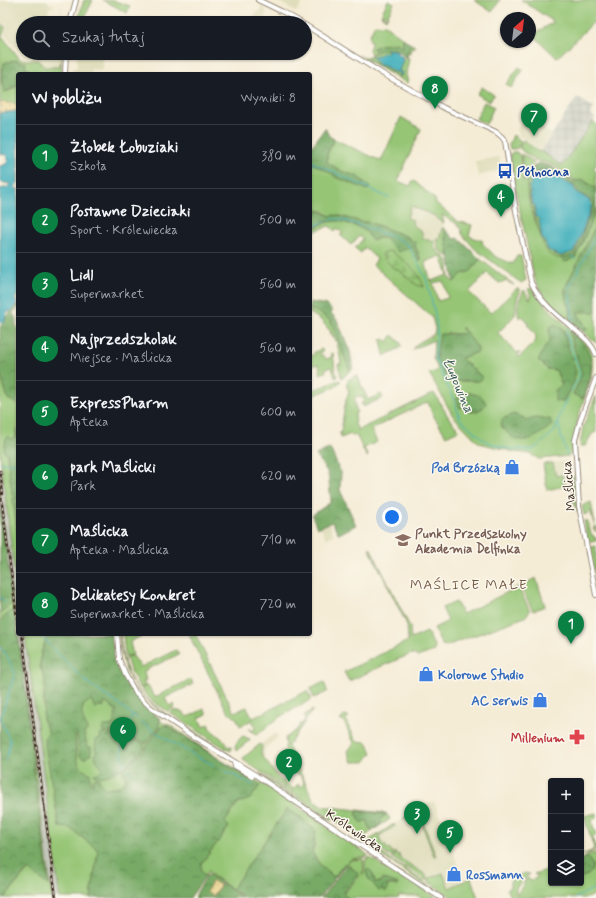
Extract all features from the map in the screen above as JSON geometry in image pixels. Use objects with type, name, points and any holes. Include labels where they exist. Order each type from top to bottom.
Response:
[{"type":"street","points":[[72,16],[76,0]]},
{"type":"street","points":[[258,0],[290,16]]},
{"type":"street","points":[[312,29],[383,74],[444,108],[496,132],[502,137],[505,141],[514,204],[531,282],[542,300],[590,343],[596,354]]},
{"type":"street","points":[[66,60],[66,72]]},
{"type":"street","name":"Maślicka","points":[[596,378],[580,421],[575,440],[579,506],[596,595]]},
{"type":"street","name":"Królewiecka","points":[[117,636],[118,650],[122,667],[132,687],[140,698],[158,713],[441,898]]},
{"type":"shaded area","points":[[0,0],[48,0],[47,1],[50,4],[62,6],[60,16],[61,6],[54,5],[53,7],[49,7],[48,16],[16,16],[16,49],[4,34],[2,35],[5,27],[0,24]]},
{"type":"shaded area","points":[[277,0],[304,0],[296,12]]},
{"type":"shaded area","points":[[261,7],[266,9],[266,16],[254,16],[256,12],[258,13]]},
{"type":"shaded area","points":[[21,60],[60,60],[61,67],[44,67],[38,61]]},
{"type":"shaded area","points":[[77,60],[102,60],[102,70],[91,69],[91,72],[73,72],[73,68],[77,68]]},
{"type":"shaded area","points":[[577,97],[594,108],[590,114],[595,118],[562,166],[541,151]]},
{"type":"shaded area","points":[[526,117],[552,135],[541,151],[518,135],[519,132],[516,130]]},
{"type":"shaded area","points":[[499,157],[502,170],[478,176],[475,161]]},
{"type":"shaded area","points":[[411,206],[435,216],[444,223],[442,233],[433,242],[423,238],[422,232],[414,225],[415,221],[406,218]]},
{"type":"shaded area","points":[[0,454],[16,583],[16,616],[13,603],[0,503]]},
{"type":"shaded area","points":[[567,461],[572,485],[565,486],[562,475],[556,476],[553,463]]},
{"type":"shaded area","points":[[329,523],[334,535],[326,539],[321,527]]},
{"type":"shaded area","points":[[18,636],[25,636],[60,898],[52,898]]},
{"type":"shaded area","points":[[275,733],[278,737],[265,748],[264,757],[278,776],[293,786],[292,788],[278,778],[256,748]]},
{"type":"shaded area","points":[[434,801],[464,881],[448,888],[443,873],[427,879],[370,841],[402,819],[419,812],[418,810],[423,806]]},
{"type":"green space","points":[[84,0],[93,0],[85,16],[79,16]]},
{"type":"green space","points":[[103,0],[115,1],[130,6],[127,13]]},
{"type":"green space","points":[[388,0],[394,3],[387,17],[384,14],[383,16],[387,18],[386,19],[381,15]]},
{"type":"green space","points":[[474,0],[500,0],[492,12]]},
{"type":"green space","points":[[521,0],[596,0],[596,20],[558,57],[555,56],[536,38],[537,32],[554,22]]},
{"type":"green space","points":[[0,24],[5,27],[2,36],[16,54],[16,60],[4,63],[2,78],[5,92],[16,86],[16,122],[0,121]]},
{"type":"green space","points":[[375,24],[385,25],[406,40],[403,39],[403,46],[400,47],[398,44],[381,45],[373,48],[375,52],[371,54],[405,60],[411,44],[415,46],[415,48],[412,47],[410,52],[412,53],[409,53],[407,56],[409,58],[406,75],[408,81],[407,83],[358,55],[365,58],[371,55],[369,49],[371,45],[369,36]]},
{"type":"green space","points":[[403,39],[411,44],[405,58],[403,54],[396,50],[375,52],[373,48],[381,45],[398,43],[400,47],[403,46]]},
{"type":"green space","points":[[387,49],[388,52],[375,57],[375,59],[386,67],[398,72],[401,76],[400,77],[369,60],[368,58],[375,52]]},
{"type":"green space","points":[[16,60],[38,60],[44,67],[60,67],[61,60],[62,72],[28,72],[30,70],[25,68],[25,63]]},
{"type":"green space","points":[[16,60],[26,63],[25,68],[30,70],[28,72],[16,72],[16,86],[5,92],[2,78],[4,63]]},
{"type":"green space","points":[[519,67],[523,70],[511,88],[506,84]]},
{"type":"green space","points":[[482,87],[494,95],[489,102],[477,94]]},
{"type":"green space","points":[[484,102],[494,107],[486,124],[476,119]]},
{"type":"green space","points":[[401,117],[421,129],[398,181],[410,186],[413,180],[457,221],[472,225],[469,236],[483,241],[482,243],[496,257],[513,264],[517,256],[521,256],[526,280],[521,283],[475,249],[462,234],[461,229],[457,224],[442,215],[444,223],[435,216],[411,206],[407,218],[413,220],[412,224],[422,232],[423,238],[433,242],[438,237],[434,247],[446,258],[448,263],[449,278],[454,282],[462,274],[471,271],[480,259],[514,285],[506,281],[499,283],[487,273],[469,292],[491,313],[516,289],[519,289],[520,292],[517,299],[515,315],[498,333],[516,352],[520,353],[518,355],[519,357],[536,340],[531,328],[527,325],[529,323],[522,316],[519,318],[518,311],[519,301],[524,290],[530,299],[531,296],[528,289],[532,288],[552,312],[588,344],[592,354],[591,376],[582,368],[582,376],[573,394],[583,399],[589,384],[577,425],[574,451],[569,456],[539,459],[530,454],[515,452],[479,443],[453,416],[429,373],[435,372],[438,369],[433,358],[434,340],[413,349],[419,342],[434,334],[435,329],[432,317],[373,265],[377,259],[365,248],[361,253],[355,248],[363,239],[359,236],[351,245],[340,235],[343,233],[336,228],[335,231],[329,226],[312,232],[312,229],[327,222],[333,220],[341,221],[363,229],[375,240],[383,238],[413,247],[419,261],[421,259],[408,237],[369,222],[362,222],[333,215],[330,216],[323,211],[313,210],[312,212],[312,164],[331,173],[335,177],[370,186],[356,176],[341,171],[327,162],[327,155],[334,139],[381,161]],"holes":[[[441,256],[448,275],[431,281],[425,262]],[[392,267],[419,276],[424,287],[415,283]],[[443,281],[448,298],[438,301],[433,283]],[[462,328],[478,352],[461,358],[483,378],[479,381],[448,381],[443,371],[447,333],[463,334]],[[564,330],[574,381],[563,401],[562,386],[556,370],[547,369],[544,365],[550,341]],[[470,393],[481,396],[483,408],[471,412],[464,407],[460,395]],[[524,418],[526,421],[510,435],[501,426]]]},
{"type":"green space","points":[[593,121],[596,124],[596,165],[593,169],[596,171],[596,189],[584,180],[576,181],[552,164],[538,161],[520,149],[523,140],[562,166]]},
{"type":"green space","points":[[325,128],[329,136],[334,139],[327,155],[327,162],[341,171],[356,176],[370,186],[368,190],[335,177],[331,173],[312,163],[312,146]]},
{"type":"green space","points":[[513,135],[521,141],[518,148],[510,149],[509,145]]},
{"type":"green space","points":[[517,152],[520,156],[523,182],[524,176],[533,167],[536,172],[530,180],[527,188],[529,203],[549,254],[561,258],[565,262],[575,258],[596,209],[596,225],[565,288],[567,305],[569,305],[572,322],[569,321],[542,294],[534,277],[512,173],[510,154]]},
{"type":"green space","points":[[521,154],[535,162],[524,173],[523,172]]},
{"type":"green space","points":[[538,163],[551,166],[573,181],[584,180],[596,189],[596,209],[583,242],[575,258],[565,262],[561,258],[573,255],[581,239],[591,212],[586,197],[579,193],[574,185],[547,170],[536,172],[533,167]]},
{"type":"green space","points":[[544,168],[548,170],[532,183],[530,187],[530,197],[532,204],[535,205],[534,207],[539,219],[542,237],[554,254],[561,256],[573,252],[578,243],[592,205],[589,200],[575,191],[573,186],[553,175],[548,170],[575,186],[578,192],[593,202],[594,204],[585,225],[581,241],[573,255],[561,258],[557,258],[549,254],[544,246],[527,188],[528,180]]},
{"type":"green space","points":[[316,209],[330,216],[337,215],[362,222],[369,222],[408,237],[416,243],[415,245],[421,259],[420,262],[412,247],[398,252],[384,238],[378,238],[372,241],[366,231],[357,226],[339,221],[327,222],[312,229],[313,211]]},
{"type":"green space","points":[[596,225],[596,312],[578,312],[587,328],[586,330],[582,331],[569,321],[571,321],[568,315],[571,313],[569,305],[567,305],[565,288]]},
{"type":"green space","points":[[442,228],[444,228],[449,257],[437,247]]},
{"type":"green space","points":[[444,228],[454,239],[458,238],[480,259],[471,271],[462,274],[454,282]]},
{"type":"green space","points":[[390,251],[406,262],[415,271],[424,287],[417,285],[397,269],[392,267],[384,258],[382,253]]},
{"type":"green space","points":[[312,302],[327,305],[333,311],[331,313],[337,320],[350,351],[353,369],[350,371],[331,321],[312,310]]},
{"type":"green space","points":[[16,306],[16,310],[13,313],[16,319],[16,403],[8,399],[0,373],[0,327]]},
{"type":"green space","points":[[312,310],[325,317],[332,324],[350,371],[343,378],[341,377],[338,364],[341,364],[341,360],[338,346],[334,336],[331,337],[333,335],[332,333],[329,334],[331,332],[321,320],[312,314]]},
{"type":"green space","points":[[578,312],[596,312],[596,343],[582,331],[586,330],[587,328],[579,316]]},
{"type":"green space","points":[[555,324],[564,330],[576,372],[574,381],[563,402],[555,401],[555,390],[562,385],[556,370],[547,369],[538,361],[546,345],[550,341],[549,328]]},
{"type":"green space","points":[[462,327],[478,348],[478,352],[461,358],[483,378],[479,381],[448,381],[436,358],[440,334],[463,334]]},
{"type":"green space","points":[[571,331],[579,338],[589,354],[591,370],[583,399],[573,394],[582,373],[569,332]]},
{"type":"green space","points":[[392,335],[400,342],[402,346],[384,356],[381,340],[385,339],[386,341],[389,341]]},
{"type":"green space","points":[[322,349],[323,352],[320,353],[321,356],[323,355],[326,359],[332,357],[331,354],[333,353],[337,377],[335,378],[332,367],[325,369],[326,372],[320,374],[319,364],[312,365],[312,355],[315,354],[314,352]]},
{"type":"green space","points":[[0,373],[8,399],[16,403],[16,437],[12,439],[4,449],[7,455],[16,521],[16,583],[0,454]]},
{"type":"green space","points":[[357,375],[368,400],[381,394],[383,398],[363,407],[361,403],[364,403],[364,398],[361,398],[361,396],[355,397],[357,411],[355,415],[356,421],[354,422],[358,430],[434,393],[451,421],[459,430],[446,436],[433,415],[428,402],[371,429],[377,442],[364,448],[368,456],[367,457],[356,435],[352,436],[351,434],[341,438],[341,434],[339,434],[341,431],[343,408],[345,407],[349,392],[346,384],[349,379]]},
{"type":"green space","points":[[339,380],[341,381],[335,387],[312,396],[312,391]]},
{"type":"green space","points":[[470,393],[478,395],[485,401],[486,404],[479,410],[471,412],[464,407],[460,408],[456,399],[460,395]]},
{"type":"green space","points":[[596,396],[596,432],[592,434],[585,446],[580,446],[583,427]]},
{"type":"green space","points":[[514,414],[524,418],[526,421],[534,418],[550,419],[552,425],[531,439],[516,439],[501,426],[502,419]]},
{"type":"green space","points":[[6,437],[12,439],[16,437],[16,521],[7,455],[4,449]]},
{"type":"green space","points":[[330,448],[341,473],[340,490],[356,525],[339,534],[332,522],[317,528],[312,515],[331,502],[328,473],[316,455]]},
{"type":"green space","points":[[553,463],[556,476],[562,475],[565,486],[547,490],[543,464]]},
{"type":"green space","points":[[574,476],[577,512],[573,499],[571,477]]},
{"type":"green space","points":[[591,502],[596,532],[593,528],[595,527],[590,510],[584,515],[582,506]]},
{"type":"green space","points":[[0,503],[13,603],[0,613]]},
{"type":"green space","points":[[584,520],[588,522],[591,534],[594,538],[596,537],[596,541],[591,542],[587,539]]},
{"type":"green space","points":[[596,546],[596,583],[590,553],[591,547]]},
{"type":"green space","points":[[370,547],[410,627],[411,639],[427,632],[435,647],[434,651],[417,657],[411,654],[349,681],[344,672],[408,641],[407,625],[369,548]]},
{"type":"green space","points":[[536,578],[545,606],[533,611],[520,586]]},
{"type":"green space","points":[[518,587],[530,611],[525,617],[446,646],[442,645],[434,628],[448,621],[442,608],[456,602],[463,614]]},
{"type":"green space","points":[[13,603],[15,608],[16,623],[14,609],[0,621],[0,613]]},
{"type":"green space","points":[[14,608],[16,636],[18,636],[24,679],[35,781],[49,886],[28,869],[4,898],[0,898],[0,621]]},
{"type":"green space","points":[[18,636],[19,636],[52,898],[4,898],[29,869],[35,781]]},
{"type":"green space","points":[[25,636],[48,636],[41,653],[40,667],[45,679],[43,721],[49,733],[70,828],[98,850],[91,898],[60,898]]},
{"type":"green space","points":[[114,636],[117,661],[126,683],[141,702],[161,719],[159,727],[146,744],[118,733],[103,732],[102,729],[104,726],[111,726],[113,724],[117,711],[106,703],[104,703],[104,707],[101,708],[99,705],[95,708],[91,700],[84,705],[82,709],[82,717],[87,731],[84,732],[87,746],[91,747],[91,755],[88,755],[86,758],[82,758],[80,756],[77,735],[75,735],[77,758],[81,768],[90,773],[91,784],[93,784],[93,779],[99,779],[105,788],[121,786],[126,779],[122,770],[141,754],[160,728],[165,725],[260,785],[250,799],[238,803],[225,822],[229,827],[201,864],[201,871],[206,875],[190,898],[91,898],[98,850],[70,828],[59,827],[44,738],[49,733],[43,721],[45,679],[40,667],[41,653],[47,637]]},
{"type":"green space","points":[[119,636],[125,664],[132,681],[149,701],[233,757],[229,756],[168,717],[145,699],[137,689],[130,678],[124,666]]},
{"type":"green space","points":[[123,636],[141,636],[130,642],[133,655],[125,656]]},
{"type":"green space","points":[[190,636],[196,636],[234,712],[247,707],[253,718],[307,691],[312,699],[280,717],[257,735],[249,730],[250,728],[251,731],[256,728],[252,720],[240,726],[237,719],[227,711]]},
{"type":"green space","points":[[176,650],[179,654],[144,671],[146,681],[143,681],[145,686],[140,688],[130,670],[126,657],[133,656],[141,667]]},
{"type":"green space","points":[[191,679],[193,684],[165,698],[170,706],[174,704],[175,707],[169,712],[151,700],[141,689],[147,685],[155,697]]},
{"type":"green space","points":[[324,682],[327,692],[314,698],[310,689]]},
{"type":"green space","points":[[82,697],[103,697],[165,724],[167,723],[217,758],[166,725],[142,794],[81,794],[73,718]]},
{"type":"green space","points":[[204,709],[207,714],[199,718],[203,727],[209,724],[209,728],[227,743],[226,745],[232,747],[231,751],[170,713],[173,710],[184,712],[188,717]]},
{"type":"green space","points":[[313,710],[288,746],[314,801],[321,806],[386,813],[390,819],[362,838],[243,760],[243,758],[260,744],[262,746],[261,754],[278,778],[293,789],[298,784],[300,788],[304,783],[301,776],[295,773],[296,770],[290,766],[282,753],[286,749],[284,747],[286,746],[285,738],[298,729],[297,728],[300,726],[299,725],[304,722],[304,715]]},
{"type":"green space","points":[[344,716],[349,716],[346,720],[356,741],[367,742],[372,753],[365,762],[352,762],[348,751],[354,743],[343,720],[340,720]]},
{"type":"green space","points":[[99,733],[105,734],[108,738],[109,734],[127,738],[137,741],[145,746],[124,768],[110,774],[96,777],[94,774],[99,773],[102,770],[95,758],[96,740],[101,738]]},
{"type":"green space","points":[[243,736],[250,740],[236,751],[236,745]]},
{"type":"green space","points":[[225,763],[272,789],[368,855],[367,857],[351,859],[346,864],[345,863],[334,877],[320,865],[312,852],[315,831],[300,817],[287,809],[232,889],[209,873],[209,870],[206,875],[203,874],[200,871],[201,864],[229,827],[224,822],[238,803],[250,799],[260,785]]},
{"type":"green space","points":[[259,773],[332,821],[323,817],[269,782]]},
{"type":"green space","points":[[287,809],[300,817],[316,831],[312,852],[320,865],[334,877],[345,863],[346,864],[319,898],[245,898],[232,889]]},
{"type":"green space","points":[[415,810],[418,810],[436,856],[434,856],[419,817],[416,815],[407,819],[402,819]]},
{"type":"green space","points":[[357,811],[386,815],[381,819],[381,824],[372,830],[369,828],[368,821],[364,821],[362,823],[358,819],[360,817],[356,815]]},
{"type":"green space","points":[[596,813],[596,818],[592,819],[596,834],[592,838],[596,848],[591,853],[584,854],[592,851],[594,848],[584,816]]},
{"type":"green space","points":[[394,824],[395,826],[379,836],[382,845],[385,845],[387,849],[391,850],[392,853],[395,852],[396,854],[389,856],[368,841]]},
{"type":"green space","points":[[375,849],[448,898],[445,898],[374,851]]},
{"type":"green space","points":[[596,851],[596,894],[588,898],[515,898],[527,878],[531,880],[537,878],[534,874],[548,869],[548,886],[584,886],[584,876],[589,874],[593,866],[587,856],[595,853]]},
{"type":"green space","points":[[399,854],[400,858],[426,875],[428,880],[427,881],[391,857]]},
{"type":"green space","points":[[587,856],[593,866],[589,874],[584,876],[584,858]]},
{"type":"green space","points":[[370,857],[388,870],[401,874],[437,898],[399,896],[399,898],[348,898],[343,894],[357,879],[358,873],[347,864],[351,860],[363,859],[363,875],[365,860]],"holes":[[[366,871],[373,877],[375,882],[378,883],[382,879],[397,883],[397,886],[392,885],[379,890],[368,878]]]},
{"type":"green space","points":[[347,865],[358,873],[358,876],[343,893],[348,898],[321,898]]},
{"type":"green space","points":[[368,869],[373,873],[375,882],[378,883],[383,880],[388,880],[398,884],[397,886],[391,884],[387,885],[388,889],[386,892],[382,889],[379,891],[368,878],[366,871]]},
{"type":"green space","points":[[443,873],[449,888],[471,878],[478,898],[453,898],[429,882],[429,878]]},
{"type":"green space","points":[[524,873],[530,874],[516,888],[516,894],[512,897],[509,895],[507,890],[510,888],[510,881]]},
{"type":"green space","points":[[208,874],[221,882],[219,885],[213,881],[207,892],[213,896],[222,883],[243,898],[195,898]]},
{"type":"sand","points":[[0,102],[16,104],[16,111],[0,113]]},
{"type":"sand","points":[[213,881],[220,885],[213,896],[206,892]]},
{"type":"water","points":[[387,49],[398,51],[397,54],[402,56],[403,60],[399,71],[402,72],[401,76],[398,72],[394,72],[383,65],[380,66],[375,59],[372,58],[388,52]]},
{"type":"water","points":[[16,111],[16,185],[14,187],[16,188],[16,305],[12,311],[7,312],[4,322],[0,323],[0,189],[8,187],[10,184],[0,182],[0,166],[6,164],[8,160],[6,155],[0,154],[0,113]]},
{"type":"water","points":[[548,170],[553,175],[573,186],[575,191],[589,200],[592,205],[578,243],[573,252],[561,256],[548,250],[544,240],[542,239],[539,219],[535,216],[535,205],[532,204],[529,186],[531,184],[530,181],[535,179],[535,174]]},
{"type":"waterway","points":[[312,162],[389,198]]},
{"type":"waterway","name":"Ługowina","points":[[312,226],[333,219],[340,219],[394,237],[408,245],[426,278],[435,314],[437,329],[435,358],[455,403],[460,419],[484,440],[490,443],[510,449],[532,450],[555,431],[562,408],[579,377],[579,370],[566,333],[569,327]]},
{"type":"waterway","name":"Ługowina","points":[[571,324],[573,320],[569,288],[596,235]]},
{"type":"waterway","points":[[571,256],[575,259]]},
{"type":"waterway","points":[[558,421],[567,455]]},
{"type":"waterway","name":"Ługowina","points":[[0,463],[16,463]]},
{"type":"waterway","points":[[0,597],[6,603]]},
{"type":"waterway","points":[[41,636],[79,675]]},
{"type":"waterway","points":[[0,647],[6,654],[15,673],[1,717],[10,740],[7,756]]},
{"type":"waterway","points":[[82,678],[137,718]]},
{"type":"waterway","points":[[125,734],[132,716]]},
{"type":"waterway","points":[[140,721],[155,732]]},
{"type":"waterway","points":[[157,733],[194,755],[253,785]]},
{"type":"waterway","points":[[124,737],[122,745],[122,758],[125,765]]},
{"type":"waterway","points":[[127,768],[131,773]]},
{"type":"waterway","points":[[576,898],[596,887]]},
{"type":"railway","points":[[0,471],[3,494]]},
{"type":"railway","points":[[0,489],[16,610]]},
{"type":"railway","points":[[22,636],[56,898]]},
{"type":"place","name":"Delikatesy Konkret","points":[[435,109]]},
{"type":"place","name":"Maślicka","points":[[534,136]]},
{"type":"place","name":"Północna","points":[[505,171]]},
{"type":"place","name":"Najprzedszkolak","points":[[501,217]]},
{"type":"place","name":"Pod Brzózką","points":[[512,467]]},
{"type":"place","name":"Punkt Przedszkolny Akademia Delfinka","points":[[403,540]]},
{"type":"place","name":"Żłobek Łobuziaki","points":[[571,644]]},
{"type":"place","name":"Kolorowe Studio","points":[[426,674]]},
{"type":"place","name":"AC serwis","points":[[540,700]]},
{"type":"place","name":"Millenium","points":[[577,737]]},
{"type":"place","name":"park Maślicki","points":[[123,750]]},
{"type":"place","name":"Postawne Dzieciaki","points":[[289,782]]},
{"type":"place","name":"Lidl","points":[[417,834]]},
{"type":"place","name":"ExpressPharm","points":[[450,853]]},
{"type":"place","name":"Rossmann","points":[[454,874]]},
{"type":"district","name":"MAŚLICE MAŁE","points":[[469,584]]}]
